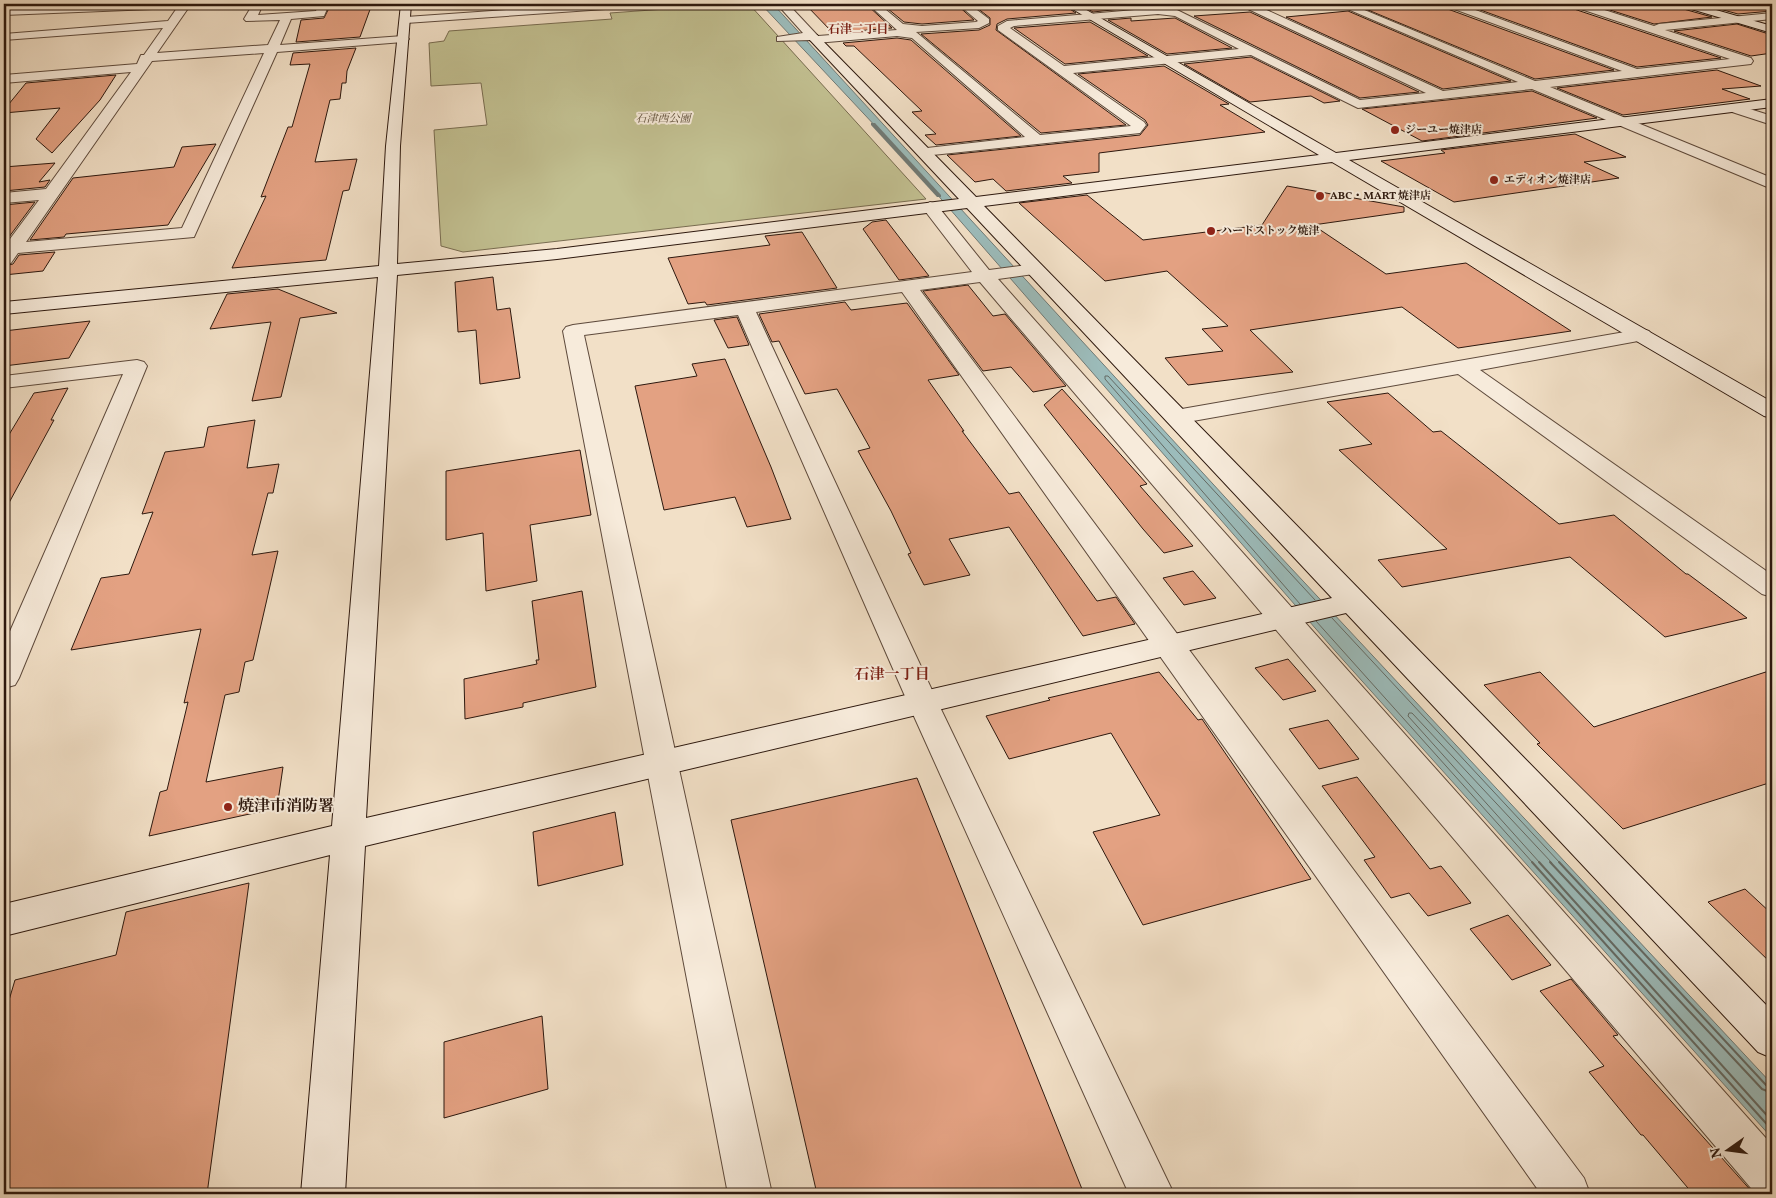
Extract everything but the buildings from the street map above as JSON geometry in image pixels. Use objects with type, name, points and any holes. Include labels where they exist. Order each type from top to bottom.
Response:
[{"type":"street","points":[[258,4],[250,19],[320,14],[324,4]]},
{"type":"street","points":[[4,79],[273,49],[405,21],[501,9],[634,4]]},
{"type":"street","points":[[782,4],[971,201],[1030,270],[1176,416],[1344,604],[1772,1039]]},
{"type":"street","points":[[873,4],[900,28],[922,29],[979,24],[985,21],[963,4]]},
{"type":"street","points":[[1069,4],[1772,411]]},
{"type":"street","points":[[1160,4],[1177,6],[1210,4]]},
{"type":"street","points":[[1254,4],[1250,6],[1442,95]]},
{"type":"street","points":[[1341,4],[1772,184]]},
{"type":"street","points":[[1450,4],[1638,72]]},
{"type":"street","points":[[923,152],[1134,130],[1139,125],[1002,28],[1011,24],[1158,11],[1177,13],[1358,104],[1748,61],[1576,4]]},
{"type":"street","points":[[1685,4],[1772,30]]},
{"type":"street","points":[[4,12],[52,7],[185,5]]},
{"type":"street","points":[[6,252],[185,5]]},
{"type":"street","points":[[6,252],[188,233],[287,16]]},
{"type":"street","points":[[1650,28],[1772,16]]},
{"type":"street","points":[[323,1194],[388,270],[393,146],[405,21]]},
{"type":"street","points":[[4,37],[171,24]]},
{"type":"street","points":[[782,39],[897,33],[915,35],[1038,140]]},
{"type":"street","points":[[27,46],[39,34]]},
{"type":"street","points":[[1062,70],[1253,51]]},
{"type":"street","points":[[4,308],[557,254],[971,201],[1772,104]]},
{"type":"street","points":[[1734,108],[1772,121]]},
{"type":"street","points":[[4,198],[48,194]]},
{"type":"street","points":[[930,207],[984,275],[1772,1178]]},
{"type":"street","points":[[750,1194],[573,332],[1030,270]]},
{"type":"street","points":[[907,286],[1568,1194]]},
{"type":"street","points":[[745,309],[923,703],[1152,1194]]},
{"type":"street","points":[[1176,416],[1642,335]]},
{"type":"street","points":[[4,382],[136,366],[4,678]]},
{"type":"street","points":[[1461,366],[1772,588]]},
{"type":"street","points":[[4,920],[348,836],[1344,604]]},
{"type":"green space","name":"石津西公園","points":[[749,4],[926,199],[463,252],[441,246],[434,130],[487,125],[481,83],[431,86],[429,43],[444,41],[449,31],[612,19],[610,13]]},
{"type":"water","points":[[761,4],[773,4],[1235,508],[1772,1084],[1772,1138],[1336,652],[908,161]]},
{"type":"waterway","points":[[873,124],[939,196]]},
{"type":"place","name":"ジーユー焼津店","points":[[1395,130]]},
{"type":"place","name":"エディオン焼津店","points":[[1494,180]]},
{"type":"place","name":"ABC・MART 焼津店","points":[[1320,196]]},
{"type":"place","name":"ハードストック焼津","points":[[1211,231]]},
{"type":"place","name":"焼津市消防署","points":[[228,807]]},
{"type":"district","name":"石津二丁目","points":[[858,30]]},
{"type":"district","name":"石津一丁目","points":[[892,675]]}]
